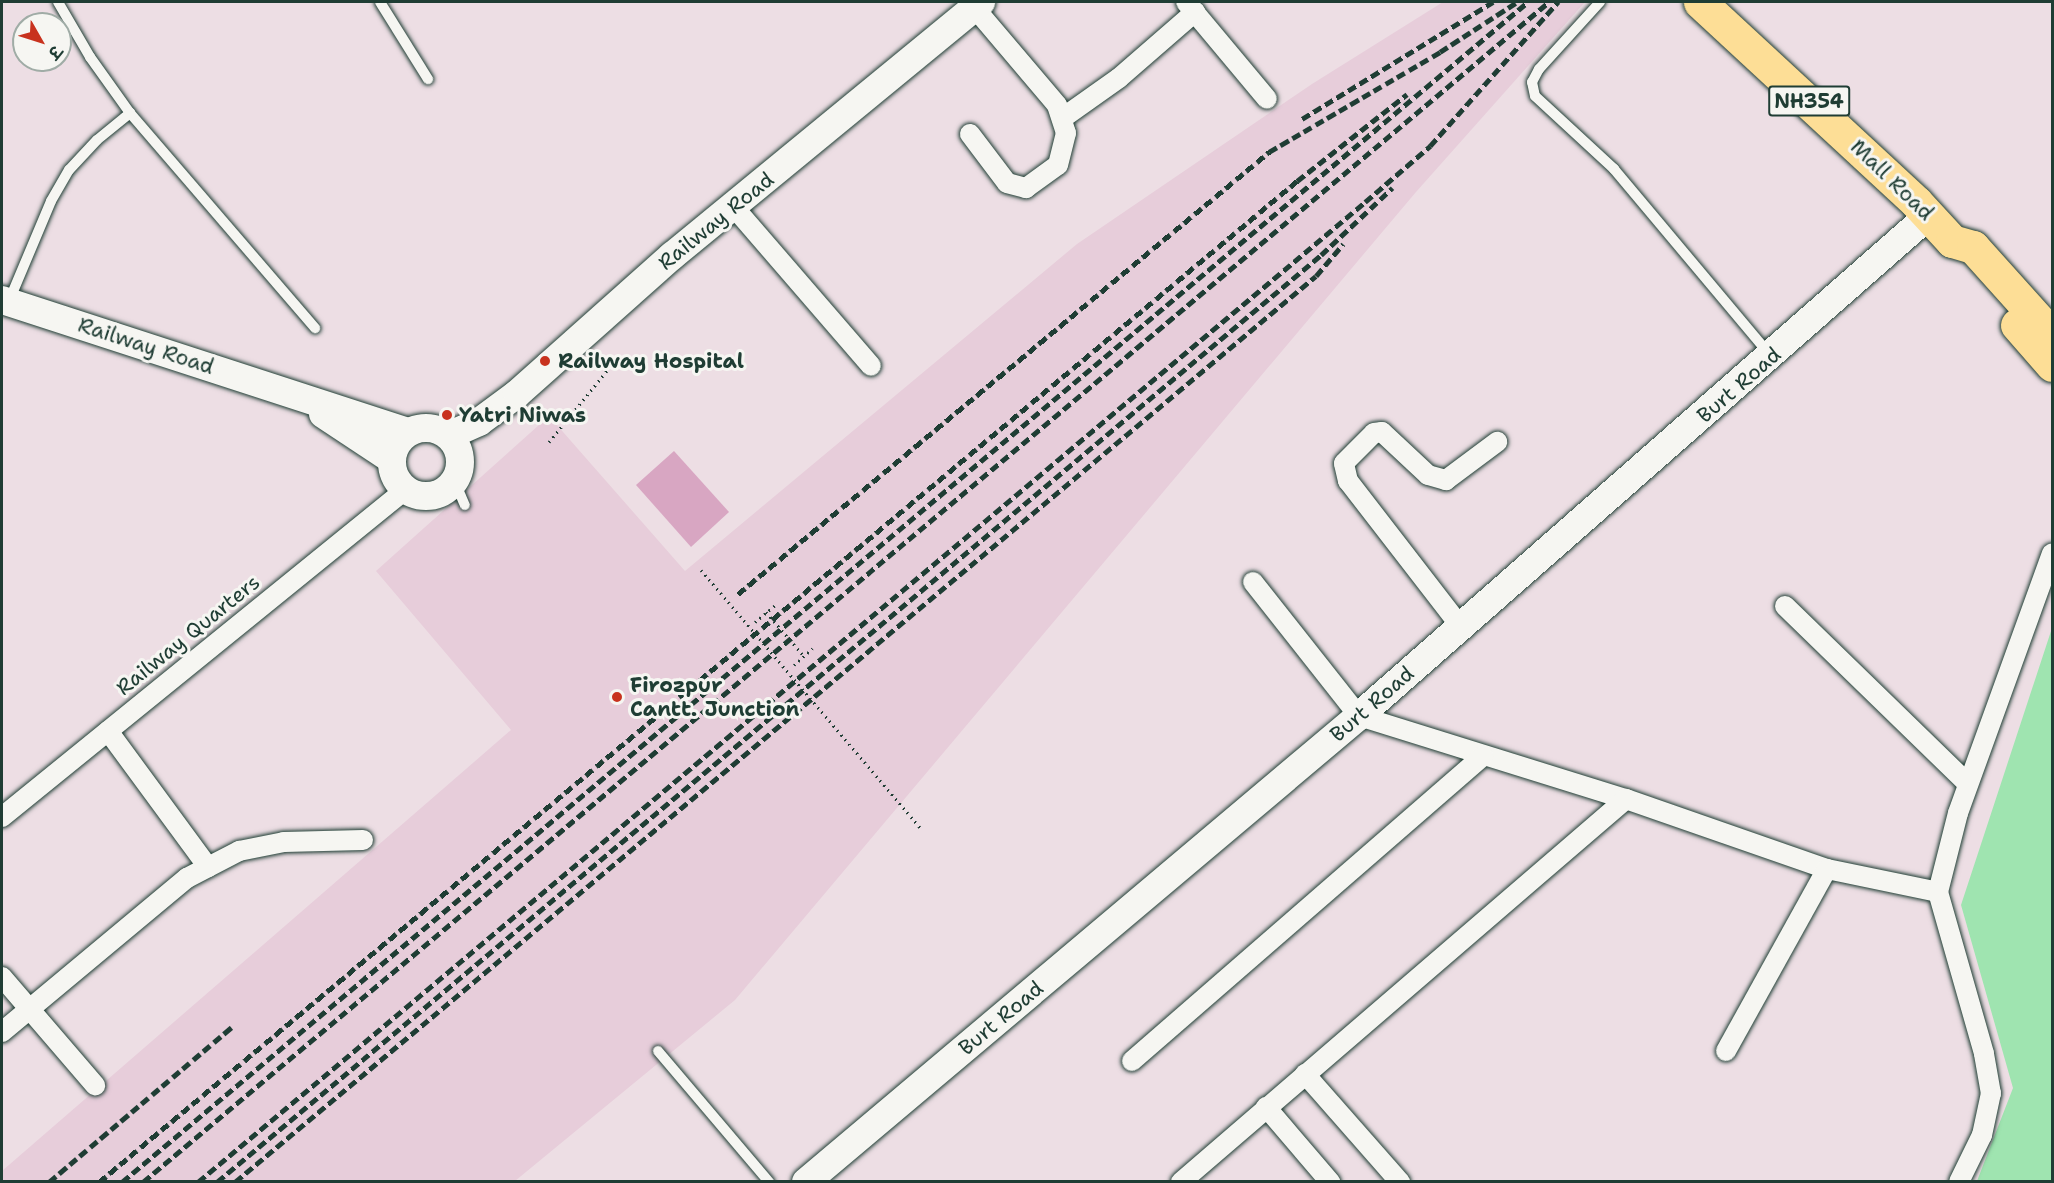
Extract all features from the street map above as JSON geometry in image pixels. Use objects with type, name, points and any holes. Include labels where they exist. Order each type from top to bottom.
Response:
[{"type":"highway","name":"Mall Road","points":[[1700,2],[1922,209],[1952,241],[1973,248],[2052,335]]},
{"type":"highway","points":[[1952,241],[1959,260],[2052,365]]},
{"type":"street","points":[[970,134],[1007,183],[1026,188],[1059,165],[1066,134],[1064,117],[978,4]]},
{"type":"street","name":"Railway Road","points":[[450,435],[479,422],[517,394],[733,206],[978,4]]},
{"type":"street","points":[[1064,117],[1119,78],[1190,7],[1267,99]]},
{"type":"street","points":[[733,206],[871,366]]},
{"type":"street","name":"Burt Road","points":[[806,1182],[1359,716],[1771,356],[1922,209]]},
{"type":"street","name":"Railway Road","points":[[5,301],[291,392],[408,432]]},
{"type":"street","name":"Railway Road","points":[[291,392],[391,459]]},
{"type":"street","points":[[429,426],[450,435],[460,458],[460,494],[421,496],[405,490],[395,478],[391,459],[396,444],[408,432],[429,426]]},
{"type":"street","points":[[1461,627],[1348,481],[1344,463],[1374,433],[1382,432],[1428,475],[1446,480],[1497,442]]},
{"type":"street","name":"Railway Quarters","points":[[2,817],[405,490]]},
{"type":"street","points":[[1959,1182],[1982,1135],[1991,1093],[1984,1054],[1938,892],[1968,784],[2052,553]]},
{"type":"street","points":[[1253,582],[1359,716],[1626,799],[1827,869],[1938,892]]},
{"type":"street","points":[[1785,606],[1968,784]]},
{"type":"street","points":[[108,731],[208,867]]},
{"type":"street","points":[[1132,1061],[1483,756]]},
{"type":"street","points":[[1189,1179],[1266,1107],[1626,799]]},
{"type":"street","points":[[2,1032],[143,911],[208,867],[239,851],[284,842],[363,840]]},
{"type":"street","points":[[1726,1051],[1827,869]]},
{"type":"street","points":[[2,977],[95,1085]]},
{"type":"street","points":[[1305,1074],[1400,1182]]},
{"type":"street","points":[[1266,1107],[1330,1182]]},
{"type":"lane","points":[[58,2],[90,57],[130,113],[315,328]]},
{"type":"lane","points":[[380,2],[428,79]]},
{"type":"lane","points":[[1600,2],[1539,69],[1532,82],[1535,96],[1614,168],[1771,356]]},
{"type":"lane","points":[[5,301],[51,201],[69,170],[97,140],[130,113]]},
{"type":"lane","points":[[658,1051],[769,1182]]},
{"type":"path","points":[[549,442],[614,362]]},
{"type":"path","points":[[701,570],[922,830]]},
{"type":"path","points":[[755,622],[775,605]]},
{"type":"path","points":[[766,612],[804,656]]},
{"type":"path","points":[[794,665],[813,648]]},
{"type":"shaded area","points":[[1443,2],[1585,2],[1416,192],[735,1000],[515,1181],[2,1182],[2,1171],[511,730],[376,571],[549,416],[685,571],[1077,244],[1312,84]]},
{"type":"green space","points":[[2052,628],[2052,1181],[1977,1181],[2013,1088],[1961,905]]},
{"type":"building","points":[[674,451],[729,512],[691,547],[636,485]]},
{"type":"railway","points":[[1302,119],[1493,2]]},
{"type":"railway","points":[[738,594],[1269,152],[1440,52],[1517,2]]},
{"type":"railway","points":[[122,1182],[1528,2]]},
{"type":"railway","points":[[143,1182],[1549,2]]},
{"type":"railway","points":[[198,1182],[1430,146],[1558,2]]},
{"type":"railway","points":[[99,1182],[1297,181],[1407,94]]},
{"type":"railway","points":[[217,1182],[1321,255],[1392,188]]},
{"type":"railway","points":[[235,1182],[1316,276],[1343,244]]},
{"type":"railway","points":[[49,1182],[234,1025]]},
{"type":"place","name":"Railway Hospital","points":[[545,361]]},
{"type":"place","name":"Yatri Niwas","points":[[447,415]]},
{"type":"place","name":"Firozpur Cantt. Junction","points":[[617,697]]}]
